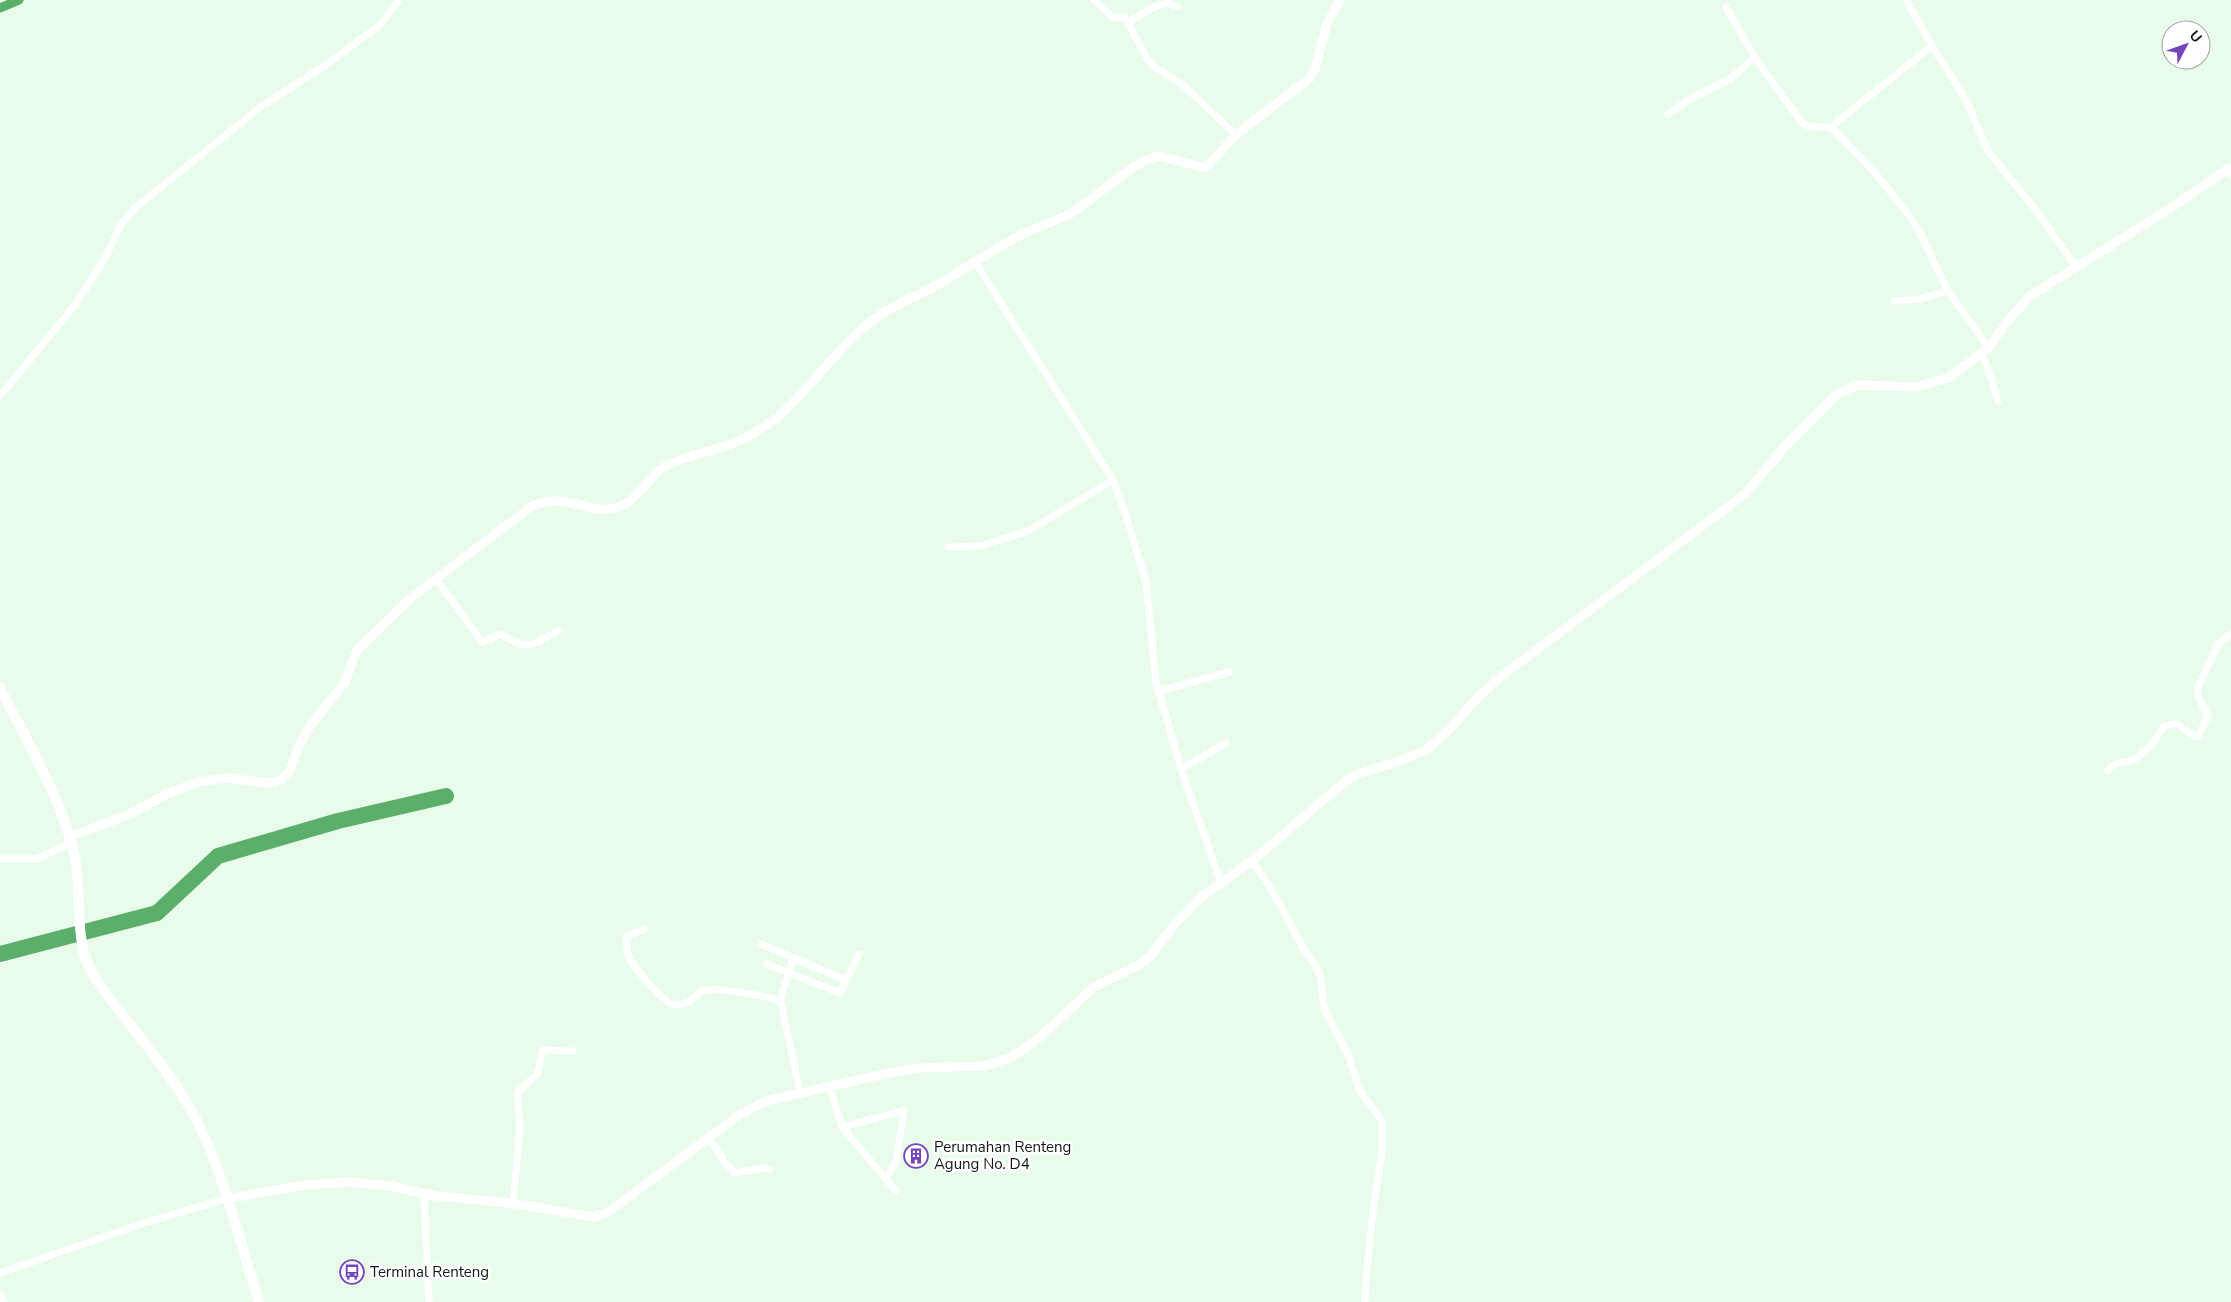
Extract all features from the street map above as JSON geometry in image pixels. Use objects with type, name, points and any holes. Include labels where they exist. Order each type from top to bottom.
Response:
[{"type":"main road","points":[[0,688],[33,752],[70,840],[75,857],[80,924],[87,961],[102,988],[186,1101],[202,1134],[226,1198],[259,1302]]},
{"type":"street","points":[[0,396],[75,305],[105,258],[120,226],[135,208],[259,108],[326,65],[381,24],[399,0]]},
{"type":"street","points":[[1094,0],[1113,18],[1125,16],[1147,59],[1156,68],[1183,85],[1236,135]]},
{"type":"street","points":[[0,859],[36,859],[70,840],[128,815],[167,794],[198,782],[226,778],[270,783],[282,780],[290,770],[299,745],[311,724],[345,682],[356,652],[412,597],[534,505],[546,500],[556,499],[602,509],[615,508],[634,498],[666,466],[744,438],[785,411],[816,376],[874,319],[1022,234],[1077,210],[1126,174],[1153,157],[1160,156],[1205,167],[1212,162],[1236,135],[1303,85],[1314,73],[1327,24],[1340,0]]},
{"type":"street","points":[[1907,2],[1963,95],[1988,151],[2038,213],[2076,267]]},
{"type":"street","points":[[1128,22],[1156,6],[1168,3],[1177,7]]},
{"type":"street","points":[[1726,7],[1755,58],[1802,123],[1809,128],[1831,127],[1932,46]]},
{"type":"street","points":[[1668,114],[1692,98],[1730,79],[1755,58]]},
{"type":"street","points":[[1831,127],[1876,174],[1919,231],[1948,291],[1986,351],[1998,401]]},
{"type":"street","points":[[0,1273],[147,1222],[226,1198],[305,1185],[350,1182],[390,1186],[424,1194],[598,1216],[709,1137],[754,1107],[766,1102],[918,1068],[986,1066],[1012,1057],[1041,1036],[1094,987],[1137,966],[1151,955],[1191,907],[1252,861],[1347,780],[1358,774],[1412,756],[1435,744],[1477,698],[1504,674],[1746,493],[1786,445],[1837,394],[1857,385],[1916,387],[1948,378],[1986,351],[2023,302],[2230,170]]},
{"type":"street","points":[[975,262],[1113,480],[1123,506],[1146,582],[1149,597],[1153,658],[1159,691],[1181,769],[1221,883]]},
{"type":"street","points":[[1895,301],[1921,299],[1948,291]]},
{"type":"street","points":[[948,547],[981,546],[1028,531],[1113,480]]},
{"type":"street","points":[[437,580],[482,642],[500,634],[524,647],[558,631]]},
{"type":"street","points":[[2108,770],[2115,763],[2135,759],[2151,745],[2160,730],[2167,726],[2177,724],[2195,737],[2199,735],[2208,716],[2199,698],[2198,688],[2218,643],[2231,634]]},
{"type":"street","points":[[1159,691],[1228,672]]},
{"type":"street","points":[[1181,769],[1226,743]]},
{"type":"street","points":[[1252,861],[1275,894],[1302,947],[1319,972],[1323,984],[1325,1011],[1348,1054],[1360,1091],[1382,1121],[1382,1153],[1366,1278],[1366,1302]]},
{"type":"street","points":[[644,929],[626,937],[630,958],[654,988],[671,1003],[678,1005],[702,992],[712,990],[768,997],[780,1001],[783,1006],[800,1093]]},
{"type":"street","points":[[761,944],[846,980]]},
{"type":"street","points":[[767,964],[840,992],[859,954]]},
{"type":"street","points":[[780,1001],[793,958]]},
{"type":"street","points":[[514,1204],[520,1127],[517,1093],[538,1074],[543,1050],[573,1051]]},
{"type":"street","points":[[830,1087],[842,1127],[896,1190]]},
{"type":"street","points":[[842,1127],[904,1110],[894,1169],[886,1179]]},
{"type":"street","points":[[709,1137],[725,1163],[735,1173],[763,1168],[770,1170]]},
{"type":"street","points":[[424,1194],[429,1302]]},
{"type":"street","points":[[0,1294],[4,1302]]},
{"type":"waterway","points":[[0,8],[19,0]]},
{"type":"waterway","points":[[0,954],[157,913],[218,856],[338,821],[446,796]]},
{"type":"place","name":"Perumahan Renteng Agung No. D4","points":[[916,1156]]},
{"type":"place","name":"Terminal Renteng","points":[[352,1272]]}]
